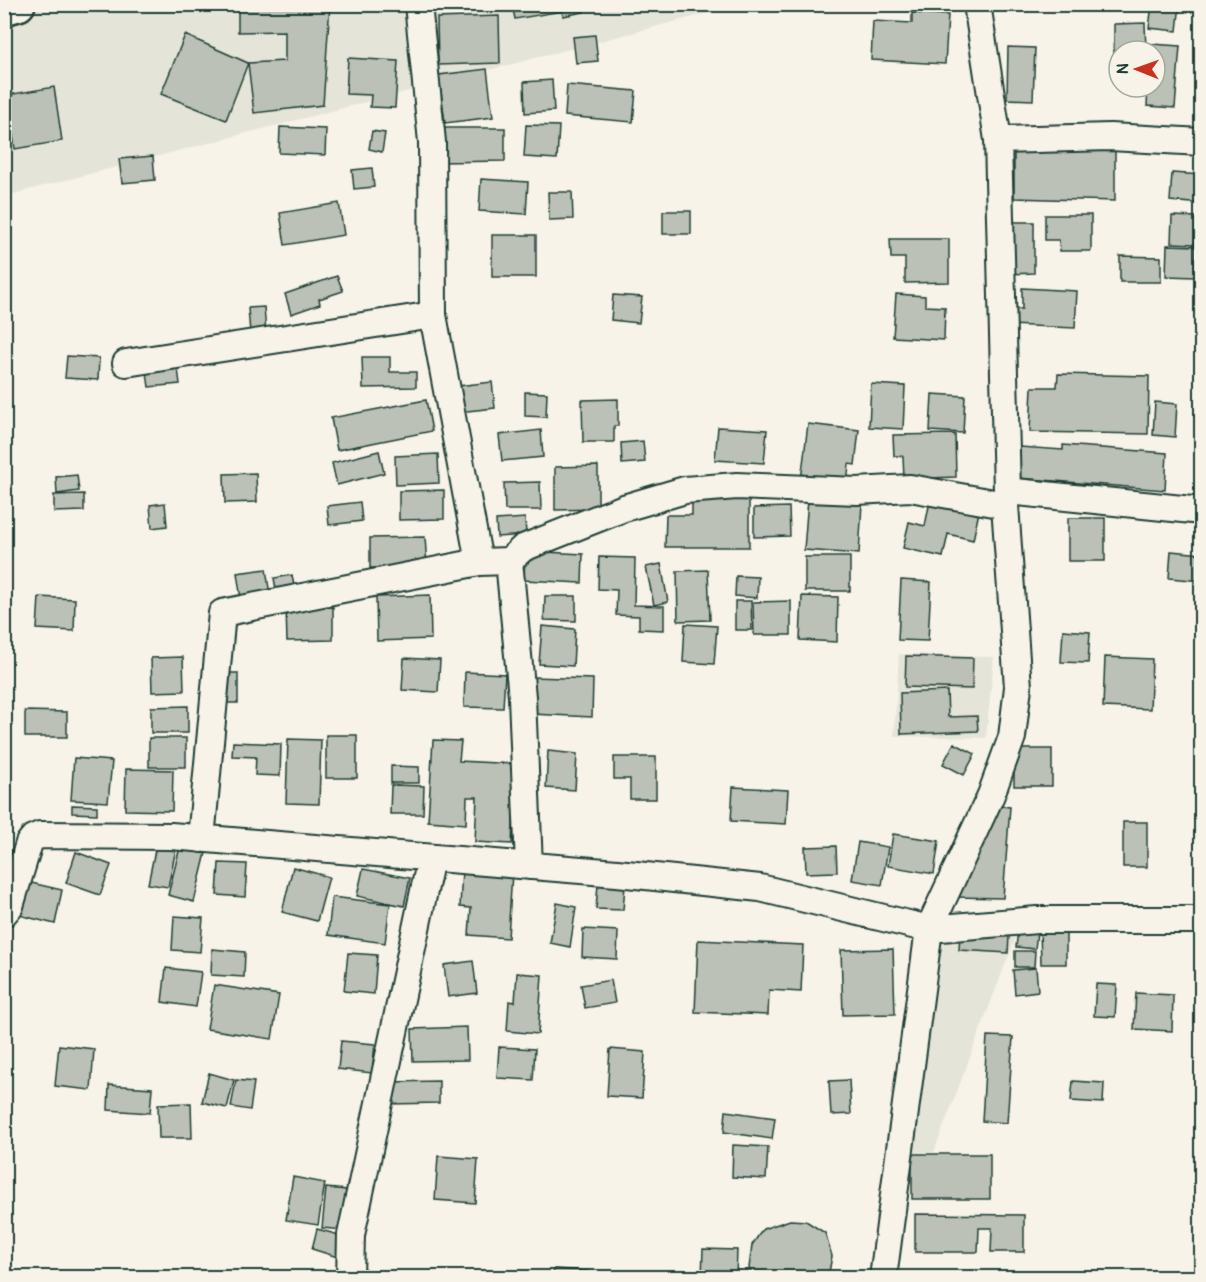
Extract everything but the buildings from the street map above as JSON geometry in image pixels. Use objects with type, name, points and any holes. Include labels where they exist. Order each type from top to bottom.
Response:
[{"type":"main road","points":[[4,8],[18,4]]},
{"type":"street","points":[[418,4],[432,142],[433,315],[480,562]]},
{"type":"street","points":[[883,1278],[929,929],[991,795],[1012,737],[1017,687],[1006,498],[998,140],[976,4]]},
{"type":"street","points":[[998,140],[1110,137],[1202,142]]},
{"type":"street","points":[[126,363],[433,315]]},
{"type":"street","points":[[201,839],[222,613],[480,562],[509,561],[523,548],[624,508],[685,490],[737,486],[857,491],[910,488],[1006,498],[1202,511]]},
{"type":"street","points":[[509,561],[522,697],[529,866]]},
{"type":"street","points":[[4,913],[10,906],[29,843],[40,835],[171,836],[760,888],[929,929],[1037,920],[1202,920]]},
{"type":"street","points":[[350,1278],[351,1235],[431,858]]},
{"type":"shaded area","points":[[5,5],[739,5],[5,196]]},
{"type":"shaded area","points":[[899,654],[994,657],[986,738],[894,736]]},
{"type":"shaded area","points":[[1021,923],[934,1152],[897,1154],[922,933]]}]
